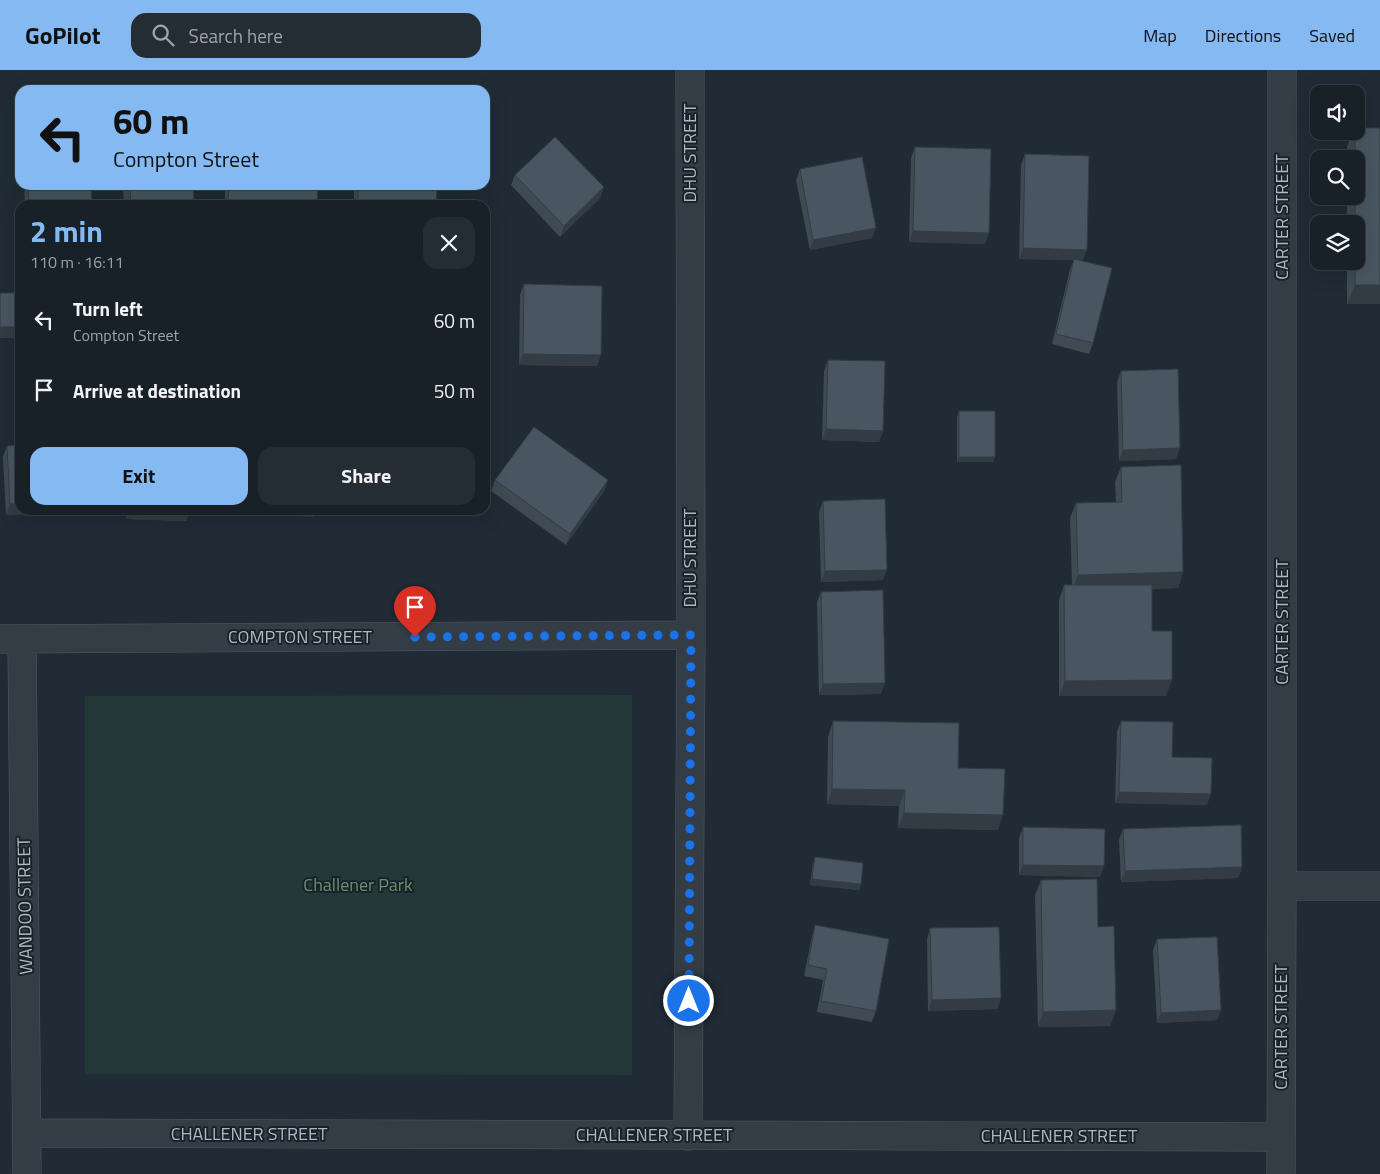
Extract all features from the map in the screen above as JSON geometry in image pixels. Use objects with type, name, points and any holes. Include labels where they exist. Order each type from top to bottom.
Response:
[{"type":"street","name":"DHU STREET","points":[[688,1136],[691,635],[690,70]]},
{"type":"street","name":"CARTER STREET","points":[[1281,1174],[1282,70]]},
{"type":"street","name":"COMPTON STREET","points":[[11,639],[691,635]]},
{"type":"street","name":"WANDOO STREET","points":[[11,639],[27,1174]]},
{"type":"street","points":[[1282,886],[1380,886]]},
{"type":"street","name":"CHALLENER STREET","points":[[27,1133],[1281,1137]]},
{"type":"green space","name":"Challener Park","points":[[632,695],[632,1075],[85,1074],[85,696]]},
{"type":"building","points":[[1365,128],[1380,128],[1380,285],[1355,285],[1355,270],[1365,270],[1365,215],[1355,215],[1355,205],[1365,205],[1365,150],[1355,150],[1355,140],[1365,140]]},
{"type":"building","points":[[555,137],[604,187],[564,226],[515,175]]},
{"type":"building","points":[[915,147],[991,149],[989,233],[913,231]]},
{"type":"building","points":[[1025,154],[1089,156],[1087,250],[1023,248]]},
{"type":"building","points":[[862,157],[876,228],[813,240],[800,169]]},
{"type":"building","points":[[28,190],[91,190],[92,200],[29,200]]},
{"type":"building","points":[[130,190],[193,190],[194,200],[131,200]]},
{"type":"building","points":[[229,190],[318,190],[317,200],[228,200]]},
{"type":"building","points":[[358,190],[437,190],[436,200],[358,200]]},
{"type":"building","points":[[1074,259],[1112,268],[1093,343],[1056,334]]},
{"type":"building","points":[[524,284],[602,286],[601,355],[523,354]]},
{"type":"building","points":[[0,293],[15,293],[15,327],[0,327]]},
{"type":"building","points":[[828,360],[885,361],[883,431],[826,429]]},
{"type":"building","points":[[1178,369],[1180,448],[1123,450],[1121,371]]},
{"type":"building","points":[[959,411],[995,411],[995,457],[959,457]]},
{"type":"building","points":[[534,427],[608,480],[570,534],[495,480]]},
{"type":"building","points":[[15,445],[15,504],[10,504],[7,446]]},
{"type":"building","points":[[1181,465],[1183,572],[1078,575],[1076,503],[1122,502],[1121,467]]},
{"type":"building","points":[[885,499],[887,570],[825,571],[823,501]]},
{"type":"building","points":[[1064,585],[1152,585],[1152,631],[1172,631],[1172,680],[1065,681]]},
{"type":"building","points":[[883,590],[885,683],[823,684],[821,592]]},
{"type":"building","points":[[833,721],[959,723],[958,768],[1005,769],[1003,815],[904,813],[905,790],[832,789]]},
{"type":"building","points":[[1121,721],[1173,722],[1172,757],[1212,758],[1211,794],[1119,792]]},
{"type":"building","points":[[1241,825],[1242,867],[1125,871],[1123,829]]},
{"type":"building","points":[[1023,827],[1105,829],[1104,866],[1023,865]]},
{"type":"building","points":[[815,857],[863,863],[861,884],[812,879]]},
{"type":"building","points":[[1097,879],[1098,927],[1114,926],[1116,1010],[1043,1012],[1041,880]]},
{"type":"building","points":[[815,925],[889,939],[876,1011],[821,1001],[827,969],[808,965]]},
{"type":"building","points":[[999,927],[1001,998],[932,1000],[930,928]]},
{"type":"building","points":[[1217,937],[1221,1010],[1161,1013],[1157,939]]},
{"type":"route","points":[[415,637],[691,635],[689,1001]]}]
